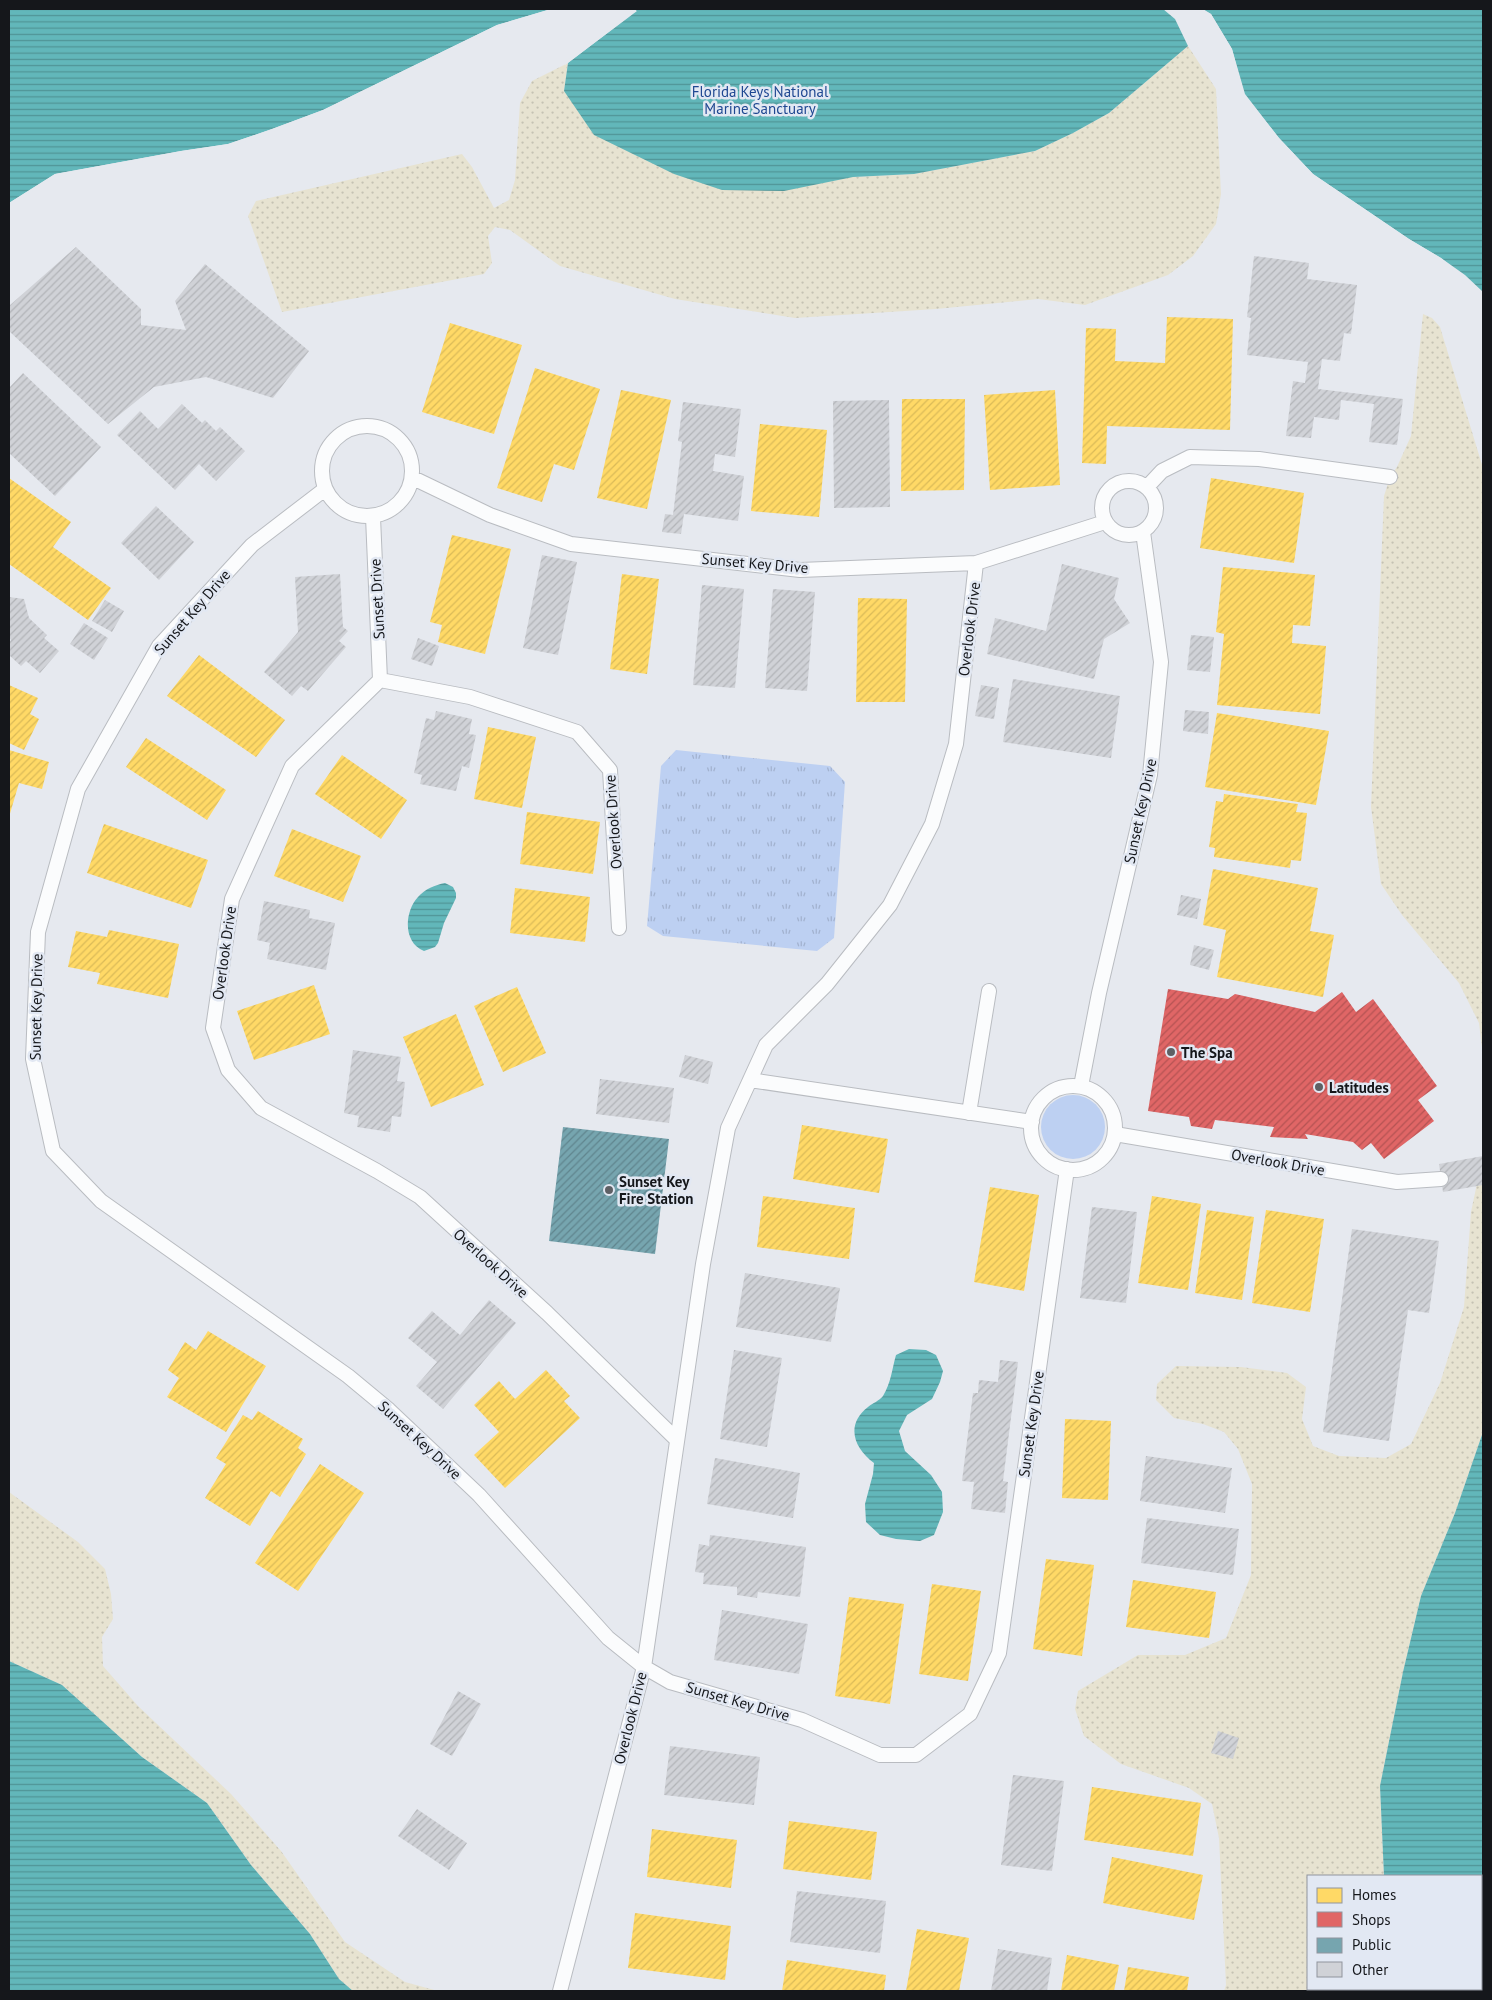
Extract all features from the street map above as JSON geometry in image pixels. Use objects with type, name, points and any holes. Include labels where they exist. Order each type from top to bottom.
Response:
[{"type":"lane","points":[[371,426],[386,429],[408,449],[413,463],[413,478],[408,492],[399,504],[387,513],[373,517],[358,516],[345,511],[333,502],[325,489],[322,474],[324,459],[330,444],[341,434],[355,427],[371,426]]},
{"type":"lane","points":[[1147,487],[1162,471],[1190,457],[1259,459],[1390,477]]},
{"type":"lane","name":"Sunset Key Drive","points":[[413,478],[490,515],[572,544],[800,570],[976,563],[1105,522]]},
{"type":"lane","points":[[1126,481],[1137,482],[1147,487],[1154,495],[1157,505],[1156,516],[1151,525],[1143,532],[1132,535],[1122,535],[1112,530],[1105,522],[1102,511],[1103,501],[1108,491],[1116,484],[1126,481]]},
{"type":"lane","name":"Sunset Key Drive","points":[[325,489],[252,545],[159,646],[78,789],[38,932],[33,1059],[53,1151],[101,1201],[348,1376],[388,1410],[479,1495],[608,1638],[644,1667],[670,1682],[802,1720],[880,1755],[916,1756],[970,1714],[999,1653],[1067,1169]]},
{"type":"lane","name":"Sunset Drive","points":[[373,517],[380,680]]},
{"type":"lane","name":"Sunset Key Drive","points":[[1081,1086],[1099,993],[1150,775],[1161,662],[1143,532]]},
{"type":"lane","name":"Overlook Drive","points":[[560,1991],[644,1667],[703,1264],[728,1128],[766,1045],[827,984],[890,905],[932,824],[956,744],[976,563]]},
{"type":"lane","name":"Overlook Drive","points":[[619,928],[610,770],[576,732],[470,698],[380,680],[292,766],[232,899],[213,1028],[228,1070],[261,1108],[377,1171],[420,1197],[547,1313],[677,1440]]},
{"type":"lane","points":[[968,1113],[989,991]]},
{"type":"lane","points":[[750,1080],[1032,1122]]},
{"type":"lane","points":[[1067,1086],[1081,1086],[1091,1089],[1107,1103],[1113,1112],[1115,1134],[1111,1146],[1104,1157],[1093,1165],[1080,1170],[1054,1166],[1040,1153],[1031,1135],[1036,1109],[1043,1098],[1055,1090],[1067,1086]]},
{"type":"lane","name":"Overlook Drive","points":[[1115,1134],[1396,1182],[1441,1179]]},
{"type":"green space","points":[[676,750],[830,766],[845,782],[834,938],[817,951],[663,936],[647,926],[661,766]]},
{"type":"green space","points":[[1073,1095],[1085,1098],[1096,1104],[1102,1115],[1105,1127],[1102,1139],[1096,1150],[1085,1156],[1073,1159],[1061,1156],[1050,1150],[1044,1139],[1041,1127],[1044,1115],[1050,1104],[1061,1098]]},
{"type":"sand","points":[[1188,46],[1216,89],[1221,194],[1216,224],[1193,256],[1168,275],[1085,305],[1038,299],[936,309],[795,318],[675,299],[560,266],[510,230],[495,227],[488,236],[492,263],[484,274],[282,312],[248,216],[256,201],[462,154],[472,167],[494,208],[509,200],[515,180],[520,103],[532,81],[568,63],[564,91],[853,177],[914,174],[1035,151],[1109,113]]},
{"type":"sand","points":[[1423,314],[1432,318],[1440,327],[1483,468],[1483,1056],[1479,1023],[1459,983],[1402,915],[1381,884],[1371,807],[1384,496],[1390,477],[1397,467],[1411,436]]},
{"type":"sand","points":[[1483,1155],[1483,1432],[1455,1513],[1421,1596],[1403,1672],[1380,1786],[1384,1875],[1307,1875],[1307,1990],[1388,1991],[1224,1991],[1226,1985],[1219,1838],[1212,1804],[1189,1788],[1121,1764],[1084,1736],[1075,1709],[1078,1691],[1138,1655],[1185,1655],[1226,1638],[1251,1575],[1252,1484],[1238,1449],[1224,1432],[1203,1424],[1174,1418],[1156,1400],[1157,1384],[1176,1366],[1241,1367],[1287,1373],[1306,1387],[1302,1419],[1313,1446],[1339,1456],[1386,1458],[1411,1444],[1440,1383],[1464,1307],[1471,1212]]},
{"type":"sand","points":[[9,1492],[78,1542],[105,1569],[111,1594],[113,1619],[102,1637],[103,1666],[138,1706],[231,1794],[281,1851],[345,1942],[405,1982],[438,1991],[353,1991],[339,1979],[310,1934],[251,1865],[207,1803],[142,1757],[62,1685],[9,1661]]},
{"type":"shaded area","points":[[9,9],[551,9],[497,25],[323,110],[272,129],[228,144],[55,174],[9,203]]},
{"type":"shaded area","name":"Florida Keys National Marine Sanctuary","points":[[636,9],[1163,9],[1175,19],[1188,46],[1109,113],[1035,151],[914,174],[853,177],[784,191],[722,190],[674,174],[594,135],[564,91],[568,63],[636,11]]},
{"type":"shaded area","points":[[1203,9],[1483,9],[1483,292],[1441,258],[1409,239],[1313,174],[1279,138],[1244,94],[1232,49],[1211,14]]},
{"type":"shaded area","points":[[445,883],[453,887],[456,898],[444,923],[438,943],[435,947],[424,951],[417,947],[409,934],[408,919],[410,911],[413,903],[424,892],[434,886]]},
{"type":"shaded area","points":[[909,1349],[926,1350],[936,1355],[943,1371],[932,1399],[907,1415],[899,1431],[905,1451],[931,1475],[942,1492],[943,1512],[934,1535],[920,1541],[896,1539],[880,1535],[866,1522],[865,1504],[874,1463],[861,1450],[855,1436],[856,1421],[886,1391],[896,1355]]},
{"type":"shaded area","points":[[1483,1432],[1483,1991],[1388,1991],[1482,1990],[1482,1875],[1384,1875],[1380,1786],[1403,1672],[1421,1596],[1455,1513]]},
{"type":"shaded area","points":[[9,1661],[62,1685],[142,1757],[207,1803],[251,1865],[310,1934],[339,1979],[353,1991],[9,1991]]},
{"type":"pier","points":[[553,9],[498,27],[324,112],[273,132],[229,147],[181,153],[56,177],[9,205],[9,203],[55,174],[228,144],[272,129],[323,110],[497,25]]},
{"type":"pier","points":[[633,9],[637,11],[565,65],[566,61]]},
{"type":"pier","points":[[1201,9],[1211,14],[1232,49],[1245,94],[1279,138],[1313,174],[1465,275],[1483,292],[1483,295],[1440,260],[1408,242],[1311,176],[1277,139],[1242,96],[1229,50],[1209,16]]},
{"type":"building: Homes","points":[[1167,317],[1233,319],[1230,430],[1107,426],[1106,464],[1082,463],[1086,328],[1116,329],[1115,361],[1165,363]]},
{"type":"building: Homes","points":[[450,323],[522,345],[494,434],[422,412]]},
{"type":"building: Homes","points":[[535,368],[600,389],[574,470],[554,464],[542,502],[497,488]]},
{"type":"building: Homes","points":[[621,390],[671,400],[647,509],[597,498]]},
{"type":"building: Homes","points":[[1055,390],[1060,485],[990,490],[984,395]]},
{"type":"building: Homes","points":[[902,399],[965,399],[964,490],[901,491]]},
{"type":"building: Homes","points":[[760,424],[827,430],[819,517],[751,511]]},
{"type":"building: Homes","points":[[9,478],[71,522],[53,547],[111,588],[88,620],[9,564]]},
{"type":"building: Homes","points":[[1211,478],[1304,493],[1294,563],[1200,548]]},
{"type":"building: Homes","points":[[452,535],[511,549],[485,654],[438,642],[442,625],[430,622]]},
{"type":"building: Homes","points":[[1223,567],[1315,575],[1310,626],[1293,625],[1292,643],[1326,646],[1320,714],[1217,705],[1224,634],[1216,632]]},
{"type":"building: Homes","points":[[622,574],[659,579],[647,674],[610,669]]},
{"type":"building: Homes","points":[[858,598],[907,599],[905,702],[856,702]]},
{"type":"building: Homes","points":[[199,655],[285,720],[256,757],[167,696]]},
{"type":"building: Homes","points":[[9,685],[38,698],[30,714],[39,719],[24,750],[9,743]]},
{"type":"building: Homes","points":[[1217,713],[1329,731],[1316,805],[1205,787]]},
{"type":"building: Homes","points":[[488,727],[536,737],[522,808],[474,799]]},
{"type":"building: Homes","points":[[146,738],[226,790],[207,820],[126,767]]},
{"type":"building: Homes","points":[[9,750],[49,762],[42,789],[19,783],[9,817]]},
{"type":"building: Homes","points":[[342,755],[407,800],[381,839],[315,794]]},
{"type":"building: Homes","points":[[1224,794],[1298,804],[1296,812],[1307,813],[1301,861],[1291,860],[1290,868],[1214,857],[1215,848],[1209,847],[1216,801],[1223,802]]},
{"type":"building: Homes","points":[[527,812],[600,822],[593,874],[520,864]]},
{"type":"building: Homes","points":[[104,824],[208,860],[191,908],[87,873]]},
{"type":"building: Homes","points":[[292,829],[361,856],[343,902],[274,876]]},
{"type":"building: Homes","points":[[1213,869],[1318,888],[1310,931],[1334,935],[1323,997],[1217,977],[1226,930],[1203,925]]},
{"type":"building: Homes","points":[[515,888],[590,897],[585,942],[510,933]]},
{"type":"building: Homes","points":[[109,930],[179,944],[168,998],[97,984],[100,973],[68,967],[76,931],[107,937]]},
{"type":"building: Homes","points":[[314,985],[330,1034],[254,1060],[237,1011]]},
{"type":"building: Homes","points":[[517,987],[546,1053],[503,1072],[474,1006]]},
{"type":"building: Homes","points":[[456,1014],[484,1085],[431,1107],[403,1037]]},
{"type":"building: Homes","points":[[802,1125],[888,1139],[879,1193],[793,1179]]},
{"type":"building: Homes","points":[[990,1187],[1039,1195],[1024,1291],[974,1282]]},
{"type":"building: Homes","points":[[763,1196],[855,1208],[849,1259],[757,1247]]},
{"type":"building: Homes","points":[[1152,1196],[1201,1204],[1188,1290],[1138,1283]]},
{"type":"building: Homes","points":[[1207,1210],[1254,1217],[1242,1300],[1195,1293]]},
{"type":"building: Homes","points":[[1266,1210],[1324,1219],[1310,1312],[1252,1303]]},
{"type":"building: Homes","points":[[208,1331],[266,1366],[226,1432],[167,1397],[179,1378],[168,1370],[185,1342],[196,1350]]},
{"type":"building: Homes","points":[[546,1370],[570,1396],[564,1401],[580,1418],[505,1488],[474,1455],[499,1432],[474,1405],[499,1381],[515,1399]]},
{"type":"building: Homes","points":[[258,1411],[303,1439],[298,1448],[306,1454],[280,1497],[271,1491],[250,1526],[205,1498],[226,1464],[216,1458],[243,1415],[252,1420]]},
{"type":"building: Homes","points":[[1065,1419],[1111,1421],[1108,1500],[1062,1498]]},
{"type":"building: Homes","points":[[320,1464],[364,1493],[298,1591],[255,1563]]},
{"type":"building: Homes","points":[[1046,1559],[1094,1565],[1082,1656],[1033,1649]]},
{"type":"building: Homes","points":[[1133,1580],[1216,1592],[1209,1638],[1126,1627]]},
{"type":"building: Homes","points":[[932,1584],[981,1591],[968,1681],[919,1674]]},
{"type":"building: Homes","points":[[849,1597],[904,1604],[890,1704],[835,1696]]},
{"type":"building: Homes","points":[[1092,1787],[1201,1803],[1193,1856],[1084,1840]]},
{"type":"building: Homes","points":[[789,1821],[877,1832],[871,1880],[783,1869]]},
{"type":"building: Homes","points":[[652,1829],[737,1840],[731,1888],[647,1877]]},
{"type":"building: Homes","points":[[1112,1857],[1203,1875],[1194,1920],[1103,1903]]},
{"type":"building: Homes","points":[[635,1913],[731,1926],[725,1980],[628,1968]]},
{"type":"building: Homes","points":[[917,1929],[969,1938],[959,1991],[906,1991]]},
{"type":"building: Homes","points":[[1067,1955],[1119,1965],[1114,1991],[1061,1991]]},
{"type":"building: Homes","points":[[787,1960],[886,1975],[884,1991],[782,1991]]},
{"type":"building: Homes","points":[[1128,1967],[1189,1977],[1187,1991],[1124,1991]]},
{"type":"building: Shops","points":[[1168,989],[1228,999],[1235,994],[1315,1012],[1342,992],[1356,1012],[1373,999],[1437,1086],[1418,1100],[1434,1121],[1384,1159],[1371,1143],[1362,1150],[1353,1142],[1305,1134],[1308,1139],[1270,1137],[1274,1127],[1215,1120],[1212,1129],[1191,1126],[1189,1117],[1148,1111]]},
{"type":"building: Public","name":"Sunset Key Fire Station","points":[[563,1127],[669,1139],[655,1254],[549,1241]]},
{"type":"building: Other","points":[[76,247],[141,309],[141,325],[186,330],[175,301],[205,264],[309,351],[273,398],[206,377],[154,387],[108,424],[9,331],[9,306]]},
{"type":"building: Other","points":[[1254,256],[1309,263],[1307,279],[1357,285],[1351,334],[1344,333],[1340,361],[1322,359],[1318,389],[1403,399],[1397,445],[1369,442],[1374,404],[1341,400],[1339,420],[1314,417],[1311,438],[1286,436],[1293,381],[1305,383],[1308,362],[1247,355],[1251,318],[1247,317]]},
{"type":"building: Other","points":[[23,373],[101,447],[55,496],[9,453],[9,388]]},
{"type":"building: Other","points":[[889,400],[890,507],[834,508],[833,401]]},
{"type":"building: Other","points":[[683,402],[741,409],[735,457],[715,454],[713,471],[744,476],[738,521],[684,514],[681,534],[662,532],[665,514],[673,515],[682,442],[678,441]]},
{"type":"building: Other","points":[[182,404],[202,423],[205,420],[216,431],[220,427],[245,451],[216,481],[199,464],[175,490],[117,435],[140,411],[158,429]]},
{"type":"building: Other","points":[[156,506],[194,542],[159,580],[121,543]]},
{"type":"building: Other","points":[[542,555],[577,562],[558,655],[523,648]]},
{"type":"building: Other","points":[[1062,564],[1119,578],[1114,599],[1130,623],[1104,639],[1094,679],[987,654],[995,618],[1046,631]]},
{"type":"building: Other","points":[[340,574],[343,627],[348,631],[339,641],[346,647],[308,691],[301,686],[292,696],[264,672],[298,632],[295,577]]},
{"type":"building: Other","points":[[702,585],[744,589],[735,688],[693,685]]},
{"type":"building: Other","points":[[773,589],[815,592],[807,691],[765,688]]},
{"type":"building: Other","points":[[9,597],[24,599],[29,618],[47,635],[44,638],[59,651],[40,673],[26,661],[21,666],[9,655],[9,643],[11,640],[9,637]]},
{"type":"building: Other","points":[[105,600],[124,611],[112,632],[92,621]]},
{"type":"building: Other","points":[[84,623],[108,638],[94,660],[70,644]]},
{"type":"building: Other","points":[[1191,635],[1214,637],[1210,672],[1187,670]]},
{"type":"building: Other","points":[[418,638],[439,646],[432,666],[411,659]]},
{"type":"building: Other","points":[[1013,679],[1120,696],[1111,758],[1003,742]]},
{"type":"building: Other","points":[[981,685],[999,688],[994,719],[975,716]]},
{"type":"building: Other","points":[[1185,710],[1209,712],[1208,734],[1183,731]]},
{"type":"building: Other","points":[[436,711],[472,719],[469,734],[476,735],[469,768],[462,766],[456,791],[420,784],[422,775],[414,773],[426,718],[434,720]]},
{"type":"building: Other","points":[[1181,895],[1201,899],[1197,919],[1177,915]]},
{"type":"building: Other","points":[[264,901],[310,910],[309,918],[335,923],[326,970],[267,959],[270,943],[257,940]]},
{"type":"building: Other","points":[[1194,945],[1214,950],[1209,970],[1190,965]]},
{"type":"building: Other","points":[[353,1050],[401,1057],[397,1081],[405,1082],[401,1117],[392,1116],[390,1132],[357,1127],[359,1116],[344,1113]]},
{"type":"building: Other","points":[[685,1055],[713,1062],[708,1084],[679,1077]]},
{"type":"building: Other","points":[[600,1079],[674,1088],[669,1123],[596,1114]]},
{"type":"building: Other","points":[[1483,1156],[1483,1185],[1443,1192],[1439,1164]]},
{"type":"building: Other","points":[[1092,1207],[1137,1212],[1126,1303],[1080,1298]]},
{"type":"building: Other","points":[[1352,1229],[1439,1241],[1429,1313],[1408,1310],[1389,1441],[1323,1432]]},
{"type":"building: Other","points":[[745,1273],[840,1288],[831,1342],[736,1327]]},
{"type":"building: Other","points":[[489,1300],[516,1323],[443,1409],[416,1386],[437,1362],[408,1338],[432,1311],[460,1335]]},
{"type":"building: Other","points":[[734,1350],[782,1358],[767,1447],[720,1439]]},
{"type":"building: Other","points":[[1000,1360],[1018,1362],[1003,1481],[1008,1482],[1005,1513],[971,1509],[974,1482],[962,1481],[973,1393],[978,1393],[979,1380],[998,1382]]},
{"type":"building: Other","points":[[1146,1456],[1232,1468],[1225,1513],[1140,1501]]},
{"type":"building: Other","points":[[715,1458],[800,1473],[793,1518],[707,1504]]},
{"type":"building: Other","points":[[1147,1518],[1239,1529],[1233,1575],[1141,1563]]},
{"type":"building: Other","points":[[710,1535],[806,1547],[800,1597],[758,1592],[757,1598],[737,1595],[737,1587],[703,1584],[704,1573],[695,1572],[699,1544],[709,1546]]},
{"type":"building: Other","points":[[722,1610],[808,1624],[799,1674],[714,1660]]},
{"type":"building: Other","points":[[458,1691],[481,1704],[452,1756],[430,1744]]},
{"type":"building: Other","points":[[1218,1731],[1239,1738],[1233,1759],[1211,1753]]},
{"type":"building: Other","points":[[670,1746],[760,1757],[754,1805],[664,1795]]},
{"type":"building: Other","points":[[1013,1775],[1064,1781],[1052,1871],[1001,1865]]},
{"type":"building: Other","points":[[417,1809],[467,1843],[449,1870],[398,1836]]},
{"type":"building: Other","points":[[797,1891],[886,1901],[880,1953],[790,1942]]},
{"type":"building: Other","points":[[998,1949],[1052,1958],[1047,1991],[991,1991]]},
{"type":"place","name":"The Spa","points":[[1171,1052]]},
{"type":"place","name":"Latitudes","points":[[1319,1087]]},
{"type":"place","name":"Sunset Key Fire Station","points":[[609,1190]]}]
